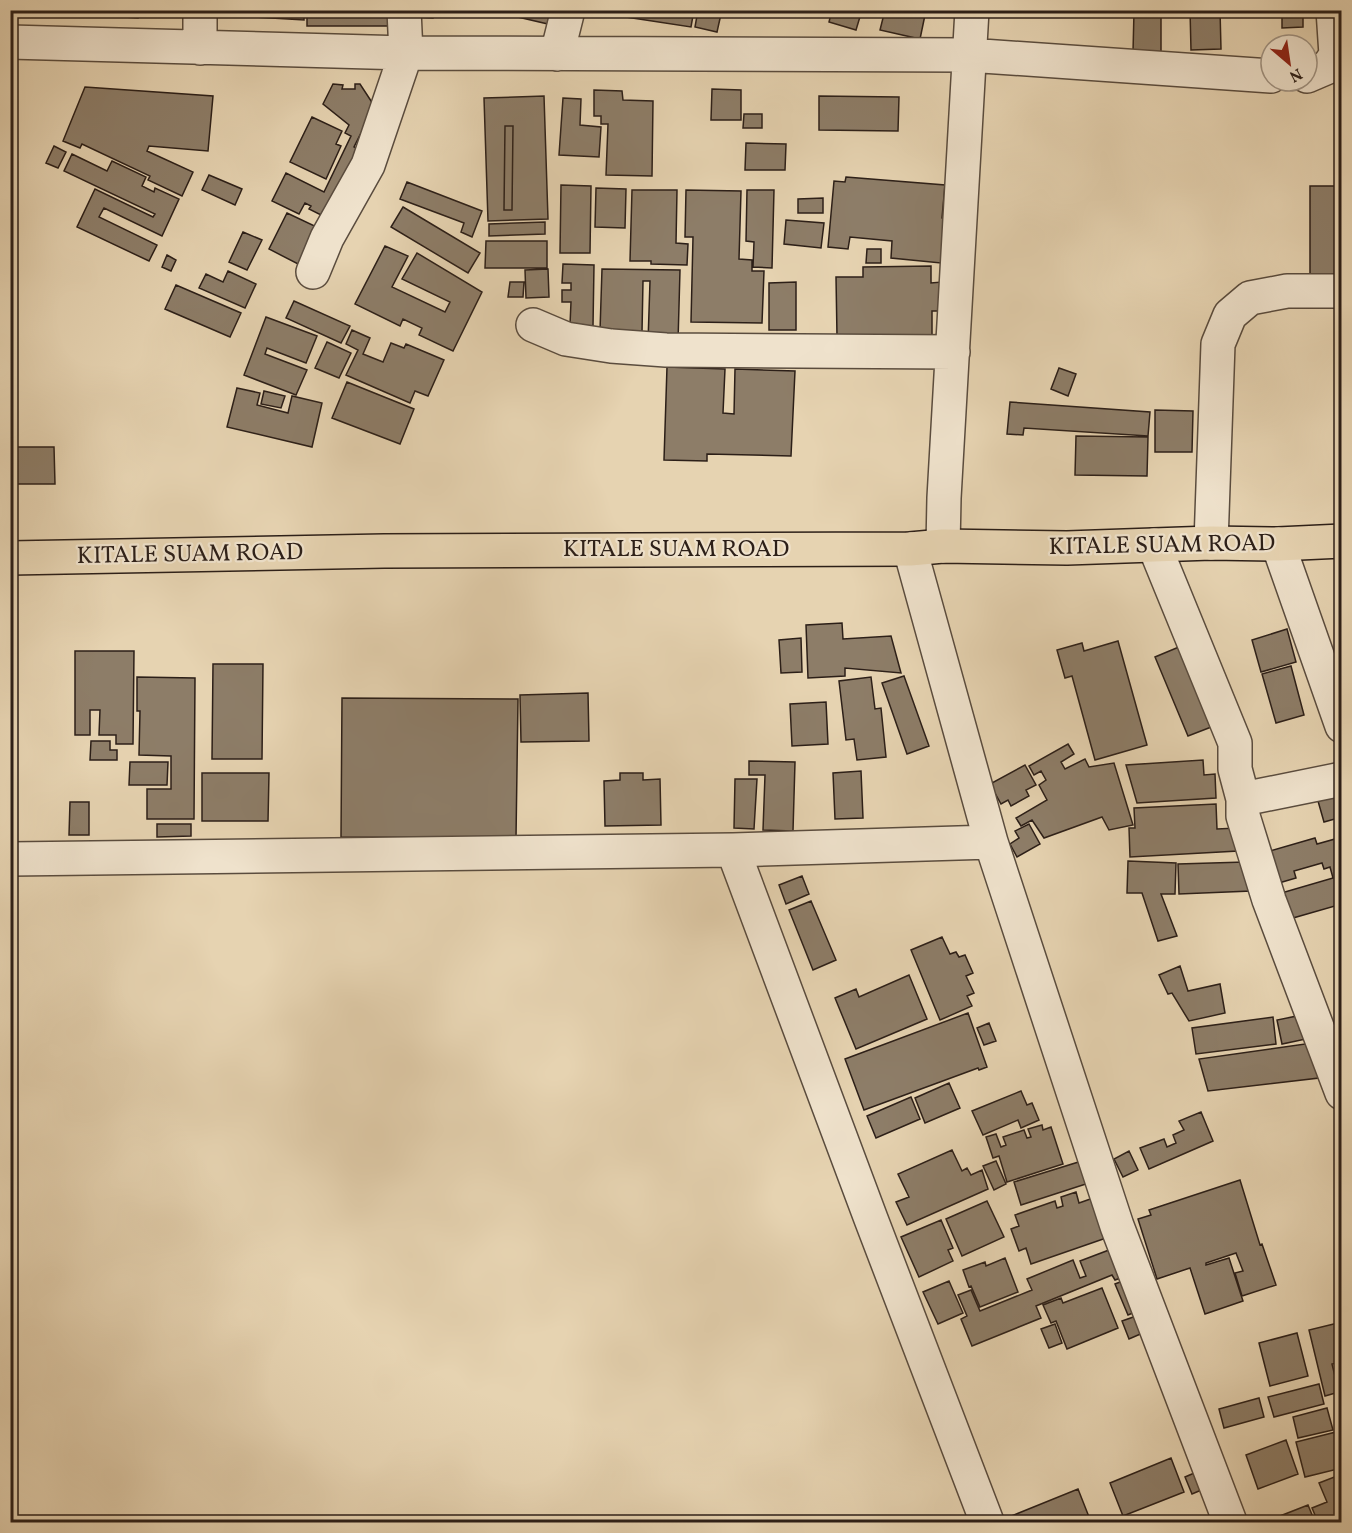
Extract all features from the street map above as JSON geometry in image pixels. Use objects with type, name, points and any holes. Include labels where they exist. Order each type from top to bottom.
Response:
[{"type":"highway","name":"KITALE SUAM ROAD","points":[[10,558],[396,551],[909,549],[943,546],[1067,548],[1341,541]]},
{"type":"street","points":[[200,10],[200,48]]},
{"type":"street","points":[[313,272],[327,238],[368,165],[406,53],[404,10]]},
{"type":"street","points":[[557,54],[568,10]]},
{"type":"street","points":[[943,546],[972,10]]},
{"type":"street","points":[[1319,71],[1328,67],[1336,55],[1333,10]]},
{"type":"street","points":[[10,42],[406,53],[968,55],[1259,75]]},
{"type":"street","points":[[1211,543],[1218,344],[1230,315],[1250,298],[1287,291],[1341,291]]},
{"type":"street","points":[[533,325],[566,339],[644,349],[953,352]]},
{"type":"street","points":[[1278,544],[1341,726]]},
{"type":"street","points":[[1154,545],[1235,743],[1235,769],[1243,799],[1243,816],[1269,900],[1341,1093]]},
{"type":"street","points":[[909,549],[991,842],[1117,1226],[1230,1522]]},
{"type":"street","points":[[1243,799],[1341,779]]},
{"type":"street","points":[[10,859],[733,850],[991,842]]},
{"type":"street","points":[[733,850],[987,1522]]},
{"type":"building","points":[[25,10],[75,10],[74,17],[25,13]]},
{"type":"building","points":[[110,10],[138,10],[138,18],[110,16]]},
{"type":"building","points":[[219,10],[304,10],[304,20],[219,15]]},
{"type":"building","points":[[307,10],[392,10],[392,26],[307,26]]},
{"type":"building","points":[[413,10],[434,10],[433,18],[413,17]]},
{"type":"building","points":[[487,10],[551,10],[548,24]]},
{"type":"building","points":[[600,10],[694,10],[691,27],[600,13]]},
{"type":"building","points":[[698,10],[721,14],[717,32],[695,27]]},
{"type":"building","points":[[832,10],[862,10],[856,30],[829,22]]},
{"type":"building","points":[[885,10],[903,10],[925,15],[920,39],[880,30]]},
{"type":"building","points":[[1190,10],[1220,10],[1221,49],[1191,50]]},
{"type":"building","points":[[1282,10],[1303,10],[1303,27],[1282,28]]},
{"type":"building","points":[[1134,12],[1161,13],[1161,52],[1133,52]]},
{"type":"building","points":[[333,84],[343,85],[342,89],[355,89],[355,84],[360,84],[375,107],[369,139],[360,135],[354,147],[365,152],[331,220],[309,209],[311,206],[305,203],[299,214],[272,201],[286,173],[324,192],[351,136],[345,133],[349,125],[323,104]]},
{"type":"building","points":[[85,87],[213,96],[208,151],[149,146],[147,151],[193,172],[182,196],[148,180],[150,176],[82,144],[80,148],[63,141]]},
{"type":"building","points":[[712,89],[741,90],[741,120],[711,120]]},
{"type":"building","points":[[594,90],[622,91],[623,100],[653,101],[652,176],[606,175],[608,124],[601,124],[601,116],[594,116]]},
{"type":"building","points":[[544,96],[548,219],[488,221],[484,98]],"holes":[[[505,126],[513,126],[512,210],[504,210]]]},
{"type":"building","points":[[819,96],[899,97],[898,131],[819,130]]},
{"type":"building","points":[[563,98],[581,99],[580,125],[601,127],[599,157],[559,155]]},
{"type":"building","points":[[744,114],[762,114],[762,128],[743,128]]},
{"type":"building","points":[[312,117],[342,131],[336,144],[341,146],[326,179],[290,162]]},
{"type":"building","points":[[505,126],[513,126],[512,210],[504,210]]},
{"type":"building","points":[[746,143],[786,144],[785,170],[745,170]]},
{"type":"building","points":[[54,146],[66,152],[58,168],[46,163]]},
{"type":"building","points":[[72,154],[107,171],[112,161],[146,177],[142,186],[154,192],[155,188],[179,199],[162,236],[104,208],[99,217],[157,245],[149,261],[77,227],[95,189],[153,217],[155,214],[64,171]]},
{"type":"building","points":[[209,175],[242,189],[235,205],[202,190]]},
{"type":"building","points":[[846,177],[945,185],[941,263],[891,258],[892,241],[850,237],[848,249],[828,247],[834,181],[845,182]]},
{"type":"building","points":[[407,182],[482,211],[472,237],[461,232],[464,223],[400,199]]},
{"type":"building","points":[[561,185],[591,186],[590,253],[560,253]]},
{"type":"building","points":[[1310,186],[1342,186],[1342,286],[1310,287]]},
{"type":"building","points":[[596,188],[626,189],[625,228],[595,227]]},
{"type":"building","points":[[632,190],[677,190],[676,243],[688,244],[687,265],[630,261]]},
{"type":"building","points":[[686,190],[741,191],[739,259],[752,260],[752,271],[764,271],[762,323],[691,322],[693,237],[685,237]]},
{"type":"building","points":[[747,190],[774,190],[772,268],[753,267],[754,242],[746,241]]},
{"type":"building","points":[[823,198],[823,213],[798,213],[798,199]]},
{"type":"building","points":[[403,207],[480,253],[468,273],[391,227]]},
{"type":"building","points":[[287,213],[321,229],[302,266],[269,249]]},
{"type":"building","points":[[786,220],[824,223],[821,248],[784,244]]},
{"type":"building","points":[[545,222],[545,234],[489,236],[489,224]]},
{"type":"building","points":[[243,232],[262,240],[247,270],[229,262]]},
{"type":"building","points":[[486,241],[547,241],[547,268],[485,268]]},
{"type":"building","points":[[385,246],[408,256],[392,287],[445,312],[450,302],[402,279],[417,253],[482,292],[453,351],[419,335],[422,328],[403,319],[400,326],[355,304]]},
{"type":"building","points":[[867,249],[881,249],[881,263],[866,263]]},
{"type":"building","points":[[167,255],[176,260],[171,271],[162,267]]},
{"type":"building","points":[[563,264],[594,265],[593,326],[570,325],[571,302],[562,302],[562,290],[571,290],[571,283],[562,283]]},
{"type":"building","points":[[931,266],[931,283],[942,282],[942,311],[932,311],[932,335],[837,336],[836,277],[863,277],[863,267]]},
{"type":"building","points":[[548,269],[549,297],[526,298],[525,270]]},
{"type":"building","points":[[602,269],[680,270],[678,342],[648,342],[650,281],[643,281],[642,332],[600,331]]},
{"type":"building","points":[[228,271],[256,284],[245,308],[199,288],[206,274],[223,282]]},
{"type":"building","points":[[510,282],[524,282],[523,297],[508,297]]},
{"type":"building","points":[[796,282],[796,330],[769,330],[769,283]]},
{"type":"building","points":[[176,285],[241,313],[230,337],[165,309]]},
{"type":"building","points":[[294,301],[350,326],[341,343],[286,318]]},
{"type":"building","points":[[266,317],[317,336],[306,363],[267,348],[265,354],[307,370],[296,395],[244,375]]},
{"type":"building","points":[[352,330],[370,338],[363,354],[383,362],[391,343],[404,348],[406,344],[444,360],[428,396],[415,391],[410,403],[346,375],[358,350],[346,344]]},
{"type":"building","points":[[327,342],[351,353],[339,378],[315,368]]},
{"type":"building","points":[[667,367],[725,369],[723,413],[734,414],[735,369],[795,371],[791,456],[707,454],[707,461],[664,460]]},
{"type":"building","points":[[1059,368],[1076,374],[1068,396],[1051,389]]},
{"type":"building","points":[[347,382],[414,409],[400,444],[332,418]]},
{"type":"building","points":[[237,388],[260,393],[257,405],[288,413],[292,396],[322,403],[312,447],[227,427]]},
{"type":"building","points":[[264,391],[285,396],[281,408],[261,404]]},
{"type":"building","points":[[1010,402],[1150,412],[1148,436],[1024,428],[1023,435],[1007,434]]},
{"type":"building","points":[[1155,410],[1193,411],[1192,452],[1155,452]]},
{"type":"building","points":[[1076,436],[1148,437],[1147,476],[1075,475]]},
{"type":"building","points":[[10,447],[54,447],[55,484],[10,484]]},
{"type":"building","points":[[842,623],[843,639],[891,636],[901,673],[845,668],[845,676],[808,678],[806,625]]},
{"type":"building","points":[[1287,629],[1296,662],[1261,672],[1252,640]]},
{"type":"building","points":[[801,638],[802,672],[781,673],[779,640]]},
{"type":"building","points":[[1118,641],[1147,745],[1095,760],[1072,676],[1065,678],[1057,650],[1082,643],[1084,651]]},
{"type":"building","points":[[1186,644],[1219,724],[1188,736],[1155,657]]},
{"type":"building","points":[[75,651],[134,651],[133,744],[116,744],[116,735],[99,735],[100,710],[90,710],[90,735],[75,735]]},
{"type":"building","points":[[213,664],[263,664],[262,759],[212,759]]},
{"type":"building","points":[[1291,666],[1304,715],[1276,723],[1262,674]]},
{"type":"building","points":[[904,676],[929,746],[907,754],[882,683]]},
{"type":"building","points":[[137,677],[195,678],[194,819],[147,819],[147,789],[171,789],[171,756],[139,755],[140,711],[137,711]]},
{"type":"building","points":[[871,677],[875,709],[881,708],[886,757],[857,760],[854,739],[846,740],[839,681]]},
{"type":"building","points":[[588,693],[589,741],[521,742],[520,695]]},
{"type":"building","points":[[342,698],[518,699],[516,838],[341,837]]},
{"type":"building","points":[[826,702],[828,744],[792,746],[790,704]]},
{"type":"building","points":[[91,741],[110,741],[110,750],[117,750],[117,760],[90,760]]},
{"type":"building","points":[[1068,744],[1074,754],[1061,762],[1065,769],[1085,759],[1089,767],[1114,763],[1133,825],[1109,830],[1102,817],[1044,838],[1032,820],[1021,826],[1016,818],[1047,800],[1039,785],[1046,780],[1041,771],[1034,775],[1029,766]]},
{"type":"building","points":[[1203,760],[1204,775],[1215,774],[1216,798],[1137,803],[1126,765]]},
{"type":"building","points":[[749,761],[795,762],[793,831],[763,830],[765,775],[749,775]]},
{"type":"building","points":[[130,762],[168,762],[167,785],[129,785]]},
{"type":"building","points":[[1025,765],[1036,785],[1026,790],[1029,796],[1011,806],[1008,800],[1001,804],[990,784]]},
{"type":"building","points":[[861,771],[863,818],[835,819],[833,773]]},
{"type":"building","points":[[202,773],[269,773],[268,821],[202,821]]},
{"type":"building","points":[[620,773],[643,773],[643,780],[660,779],[661,825],[605,826],[604,781],[620,780]]},
{"type":"building","points":[[735,779],[757,779],[754,829],[734,828]]},
{"type":"building","points":[[1342,794],[1342,817],[1324,822],[1318,801]]},
{"type":"building","points":[[70,802],[89,802],[89,835],[69,835]]},
{"type":"building","points":[[1216,804],[1217,829],[1237,828],[1238,851],[1130,857],[1129,828],[1135,828],[1134,808]]},
{"type":"building","points":[[157,824],[191,824],[191,836],[157,837]]},
{"type":"building","points":[[1029,824],[1040,844],[1017,857],[1010,844],[1019,838],[1015,831]]},
{"type":"building","points":[[1315,838],[1317,844],[1335,839],[1342,861],[1342,904],[1286,920],[1278,894],[1333,878],[1330,867],[1324,869],[1322,863],[1294,871],[1296,878],[1272,885],[1263,853]]},
{"type":"building","points":[[1128,861],[1176,863],[1175,894],[1161,894],[1177,936],[1158,941],[1142,893],[1127,893]]},
{"type":"building","points":[[1245,862],[1251,891],[1179,894],[1178,864]]},
{"type":"building","points":[[802,876],[809,894],[786,904],[779,885]]},
{"type":"building","points":[[811,901],[836,960],[813,970],[789,910]]},
{"type":"building","points":[[942,937],[950,954],[956,952],[959,957],[965,955],[973,973],[966,976],[974,993],[967,996],[972,1006],[940,1020],[911,950]]},
{"type":"building","points":[[1180,966],[1188,991],[1220,984],[1225,1013],[1189,1021],[1172,993],[1168,994],[1159,975]]},
{"type":"building","points":[[909,975],[927,1019],[856,1049],[835,998],[856,989],[859,997]]},
{"type":"building","points":[[968,1013],[987,1067],[979,1070],[978,1068],[864,1110],[845,1059]]},
{"type":"building","points":[[1302,1015],[1306,1039],[1282,1044],[1277,1020]]},
{"type":"building","points":[[1273,1017],[1276,1044],[1196,1054],[1192,1028]]},
{"type":"building","points":[[989,1023],[996,1041],[984,1045],[977,1028]]},
{"type":"building","points":[[1312,1043],[1319,1078],[1208,1091],[1199,1059]]},
{"type":"building","points":[[949,1083],[960,1108],[925,1123],[915,1098]]},
{"type":"building","points":[[1021,1091],[1027,1105],[1032,1103],[1039,1120],[1021,1128],[1018,1120],[983,1135],[972,1111]]},
{"type":"building","points":[[911,1097],[920,1119],[876,1138],[867,1116]]},
{"type":"building","points":[[1201,1112],[1213,1141],[1149,1169],[1140,1148],[1164,1139],[1167,1147],[1176,1143],[1173,1135],[1184,1130],[1179,1121]]},
{"type":"building","points":[[1042,1125],[1043,1130],[1051,1127],[1063,1164],[1007,1182],[999,1156],[993,1158],[986,1137],[996,1134],[1001,1147],[1006,1145],[1003,1137],[1024,1130],[1027,1138],[1031,1137],[1028,1129]]},
{"type":"building","points":[[952,1150],[962,1171],[967,1168],[971,1175],[982,1170],[988,1189],[907,1225],[896,1202],[909,1197],[898,1174]]},
{"type":"building","points":[[1129,1151],[1138,1170],[1123,1177],[1114,1159]]},
{"type":"building","points":[[1085,1160],[1092,1182],[1021,1205],[1014,1182]]},
{"type":"building","points":[[996,1161],[1006,1184],[994,1190],[983,1166]]},
{"type":"building","points":[[1240,1180],[1260,1245],[1262,1244],[1276,1285],[1242,1296],[1235,1273],[1243,1271],[1236,1253],[1206,1263],[1206,1265],[1229,1258],[1243,1301],[1205,1314],[1190,1268],[1157,1279],[1138,1219],[1151,1215],[1149,1210]]},
{"type":"building","points":[[1076,1192],[1079,1203],[1096,1197],[1109,1237],[1031,1264],[1026,1248],[1019,1251],[1011,1229],[1019,1226],[1015,1215],[1055,1201],[1057,1208],[1063,1206],[1061,1197]]},
{"type":"building","points":[[987,1201],[1004,1237],[962,1256],[946,1219]]},
{"type":"building","points":[[941,1220],[953,1248],[948,1250],[953,1261],[919,1277],[901,1237]]},
{"type":"building","points":[[1109,1250],[1126,1276],[1115,1280],[1112,1275],[1036,1306],[1041,1318],[972,1346],[961,1319],[967,1316],[958,1295],[971,1290],[980,1311],[1032,1290],[1027,1279],[1073,1260],[1080,1278],[1086,1276],[1080,1261]]},
{"type":"building","points":[[1005,1258],[1018,1292],[980,1307],[963,1270],[985,1262],[986,1266]]},
{"type":"building","points":[[1128,1279],[1140,1310],[1128,1315],[1115,1284]]},
{"type":"building","points":[[949,1281],[963,1313],[938,1324],[923,1292]]},
{"type":"building","points":[[1102,1288],[1118,1328],[1067,1349],[1056,1321],[1051,1323],[1043,1305],[1061,1298],[1063,1303]]},
{"type":"building","points":[[1139,1315],[1145,1332],[1129,1339],[1122,1321]]},
{"type":"building","points":[[1342,1322],[1342,1362],[1332,1364],[1339,1392],[1325,1396],[1309,1330]]},
{"type":"building","points":[[1055,1324],[1062,1343],[1049,1348],[1041,1329]]},
{"type":"building","points":[[1297,1333],[1308,1376],[1270,1386],[1259,1343]]},
{"type":"building","points":[[1319,1384],[1324,1404],[1274,1417],[1268,1397]]},
{"type":"building","points":[[1259,1398],[1264,1417],[1224,1428],[1219,1409]]},
{"type":"building","points":[[1327,1408],[1333,1430],[1298,1438],[1293,1417]]},
{"type":"building","points":[[1342,1412],[1342,1444],[1335,1413]]},
{"type":"building","points":[[1336,1432],[1342,1455],[1342,1468],[1305,1477],[1296,1442]]},
{"type":"building","points":[[1286,1440],[1298,1474],[1258,1489],[1246,1455]]},
{"type":"building","points":[[1171,1458],[1184,1492],[1123,1516],[1110,1483]]},
{"type":"building","points":[[1199,1471],[1206,1488],[1192,1494],[1185,1477]]},
{"type":"building","points":[[1342,1474],[1342,1522],[1318,1522],[1312,1508],[1327,1502],[1319,1483]]},
{"type":"building","points":[[1078,1489],[1091,1522],[1011,1522],[1009,1517]]},
{"type":"building","points":[[1308,1505],[1315,1522],[1283,1522],[1280,1516]]}]
